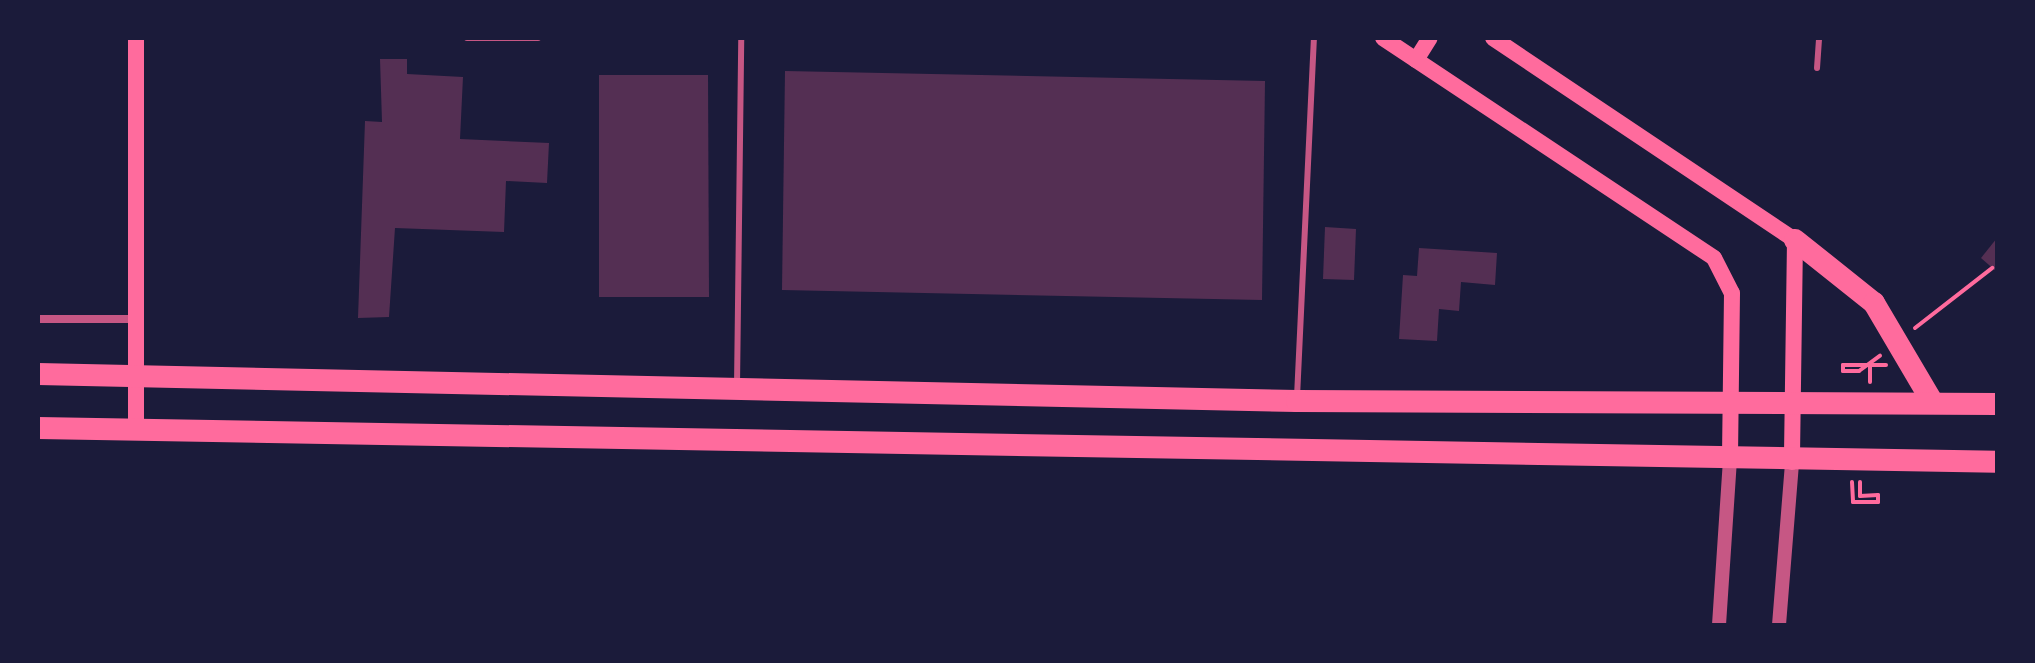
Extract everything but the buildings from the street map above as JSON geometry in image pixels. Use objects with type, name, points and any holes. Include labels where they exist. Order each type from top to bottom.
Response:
[{"type":"highway","points":[[1795,240],[1874,303],[1933,403]]},
{"type":"highway","points":[[38,374],[1297,401],[1731,399],[1997,404]]},
{"type":"highway","points":[[38,428],[1792,462],[1997,462]]},
{"type":"main road","points":[[136,38],[136,430]]},
{"type":"main road","points":[[1383,38],[1714,258],[1732,293],[1730,460]]},
{"type":"main road","points":[[1416,60],[1430,38]]},
{"type":"main road","points":[[1493,38],[1795,240],[1792,462]]},
{"type":"street","points":[[38,319],[135,319]]},
{"type":"street","points":[[1719,625],[1730,460]]},
{"type":"street","points":[[1779,625],[1792,462]]},
{"type":"lane","points":[[467,38],[538,38]]},
{"type":"lane","points":[[737,389],[741,38]]},
{"type":"lane","points":[[1297,401],[1314,38]]},
{"type":"lane","points":[[1817,68],[1819,38]]},
{"type":"path","points":[[1908,334],[1992,268]]},
{"type":"path","points":[[1884,353],[1859,371],[1843,371],[1843,365],[1887,365]]},
{"type":"path","points":[[1859,371],[1859,387]]},
{"type":"path","points":[[1853,502],[1878,502],[1878,495],[1860,496],[1860,480]]}]
